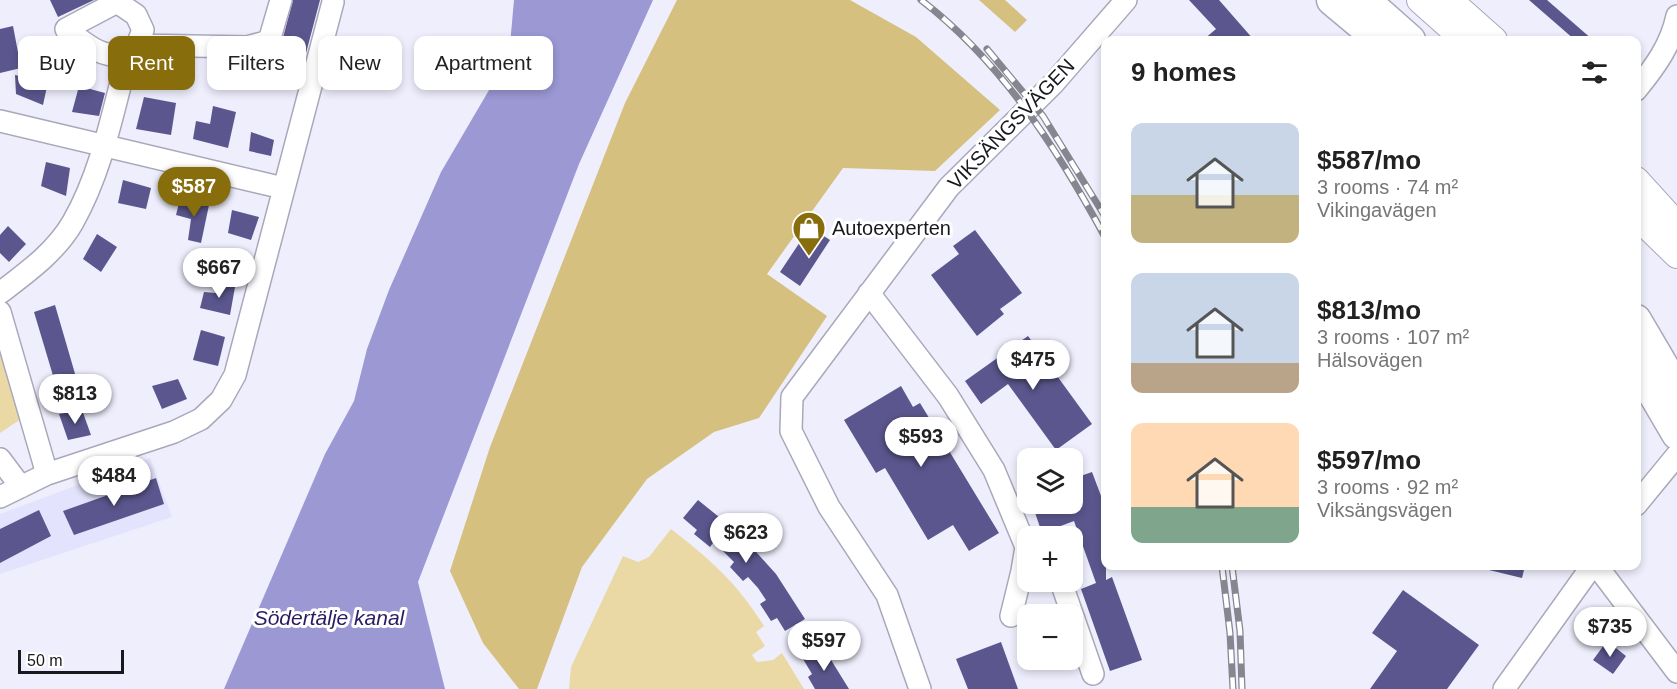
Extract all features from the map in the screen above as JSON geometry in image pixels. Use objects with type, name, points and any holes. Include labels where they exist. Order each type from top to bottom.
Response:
[{"type":"highway","points":[[1332,0],[1375,36]]},
{"type":"highway","points":[[1365,0],[1406,36]]},
{"type":"highway","points":[[1641,329],[1677,390]]},
{"type":"highway","points":[[1641,373],[1677,434]]},
{"type":"main road","points":[[1420,0],[1460,36]]},
{"type":"main road","points":[[1449,0],[1490,36]]},
{"type":"main road","points":[[1641,185],[1677,225]]},
{"type":"main road","points":[[1641,220],[1677,255]]},
{"type":"street","points":[[195,48],[247,47],[269,41],[281,0]]},
{"type":"street","name":"VIKSÄNGSVÄGEN","points":[[920,689],[886,595],[829,507],[791,431],[792,397],[949,187],[1053,84],[1126,0]]},
{"type":"street","points":[[108,55],[97,52],[66,29],[119,1],[136,15],[143,30],[140,36]]},
{"type":"street","points":[[0,497],[47,474],[174,432],[201,418],[221,400],[234,375],[333,2]]},
{"type":"street","points":[[1641,84],[1657,64],[1674,30],[1677,16]]},
{"type":"street","points":[[0,293],[42,260],[72,224],[104,146],[121,90]]},
{"type":"street","points":[[0,121],[283,188]]},
{"type":"street","points":[[869,293],[948,396],[994,470],[1018,526]]},
{"type":"street","points":[[0,312],[47,474]]},
{"type":"street","points":[[1654,481],[1677,442]]},
{"type":"street","points":[[1641,498],[1677,455]]},
{"type":"street","points":[[0,459],[21,487]]},
{"type":"street","points":[[1504,689],[1589,570]]},
{"type":"street","points":[[1600,570],[1677,672]]},
{"type":"street","points":[[1011,616],[1018,592]]},
{"type":"street","points":[[1064,592],[1093,674]]},
{"type":"shaded area","points":[[677,0],[850,0],[916,37],[1000,110],[935,171],[843,168],[767,274],[827,316],[759,418],[714,432],[647,479],[582,567],[537,689],[519,689],[483,643],[450,571],[490,447],[625,103]]},
{"type":"shaded area","points":[[979,0],[1005,0],[1027,20],[1015,32]]},
{"type":"shaded area","points":[[0,348],[21,419],[0,433]]},
{"type":"shaded area","points":[[150,458],[172,517],[0,574],[0,514]]},
{"type":"shaded area","points":[[671,529],[722,573],[744,597],[764,626],[756,632],[765,646],[752,655],[757,662],[773,660],[782,653],[804,689],[569,689],[571,667],[623,556],[638,562],[649,557]]},
{"type":"water","name":"Södertälje kanal","points":[[514,0],[653,0],[579,164],[418,582],[445,689],[224,689],[325,454],[354,401],[367,349],[389,290],[441,172],[489,90],[553,90],[553,36],[511,36]]},
{"type":"building","points":[[50,0],[94,0],[58,17]]},
{"type":"building","points":[[293,0],[320,0],[306,53],[306,36],[283,36]]},
{"type":"building","points":[[1189,0],[1219,0],[1250,36],[1208,36],[1216,29]]},
{"type":"building","points":[[1529,0],[1547,0],[1588,36],[1570,36]]},
{"type":"building","points":[[13,26],[18,52],[18,69],[0,73],[0,29]]},
{"type":"building","points":[[15,75],[18,76],[18,90],[46,90],[43,105],[16,94]]},
{"type":"building","points":[[78,90],[105,93],[99,116],[72,112]]},
{"type":"building","points":[[144,97],[176,103],[171,135],[136,129]]},
{"type":"building","points":[[213,106],[236,112],[228,148],[193,139],[196,121],[210,124]]},
{"type":"building","points":[[251,132],[274,140],[271,156],[249,151]]},
{"type":"building","points":[[46,162],[70,168],[66,196],[41,186]]},
{"type":"building","points":[[123,180],[151,188],[146,209],[118,203]]},
{"type":"building","points":[[180,199],[209,205],[201,243],[188,240],[191,219],[176,215]]},
{"type":"building","points":[[232,210],[259,217],[251,240],[228,233]]},
{"type":"building","points":[[8,226],[26,244],[9,262],[0,253],[0,235]]},
{"type":"building","points":[[810,227],[830,240],[800,286],[780,272]]},
{"type":"building","points":[[975,230],[1022,293],[1000,309],[1004,314],[977,336],[931,275],[959,254],[953,246]]},
{"type":"building","points":[[97,234],[117,247],[101,272],[83,259]]},
{"type":"building","points":[[218,282],[235,287],[230,315],[200,308],[204,292],[216,293]]},
{"type":"building","points":[[55,305],[78,384],[57,389],[34,312]]},
{"type":"building","points":[[201,330],[225,337],[218,366],[193,360]]},
{"type":"building","points":[[1028,336],[1092,424],[1059,448],[1055,448],[1008,384],[981,404],[965,381]]},
{"type":"building","points":[[178,379],[187,399],[162,409],[152,386]]},
{"type":"building","points":[[901,386],[913,407],[920,403],[999,533],[969,551],[953,525],[928,540],[885,468],[876,473],[844,420]]},
{"type":"building","points":[[82,410],[91,435],[68,440],[59,414]]},
{"type":"building","points":[[1092,472],[1101,496],[1101,570],[1106,570],[1106,580],[1112,577],[1142,660],[1110,671],[1082,592],[1083,588],[1096,583],[1083,546],[1083,526],[1076,526],[1074,521],[1061,526],[1040,526],[1035,514],[1083,514],[1083,475]]},
{"type":"building","points":[[156,478],[164,504],[74,535],[63,511]]},
{"type":"building","points":[[698,500],[740,534],[776,574],[805,619],[785,631],[777,618],[771,621],[760,604],[766,600],[758,588],[748,577],[743,581],[730,567],[734,562],[713,543],[710,547],[694,534],[697,530],[683,518]]},
{"type":"building","points":[[39,510],[51,536],[0,563],[0,529]]},
{"type":"building","points":[[1489,570],[1524,570],[1522,578]]},
{"type":"building","points":[[1403,590],[1479,645],[1447,689],[1370,689],[1397,651],[1372,633]]},
{"type":"building","points":[[1607,641],[1626,656],[1613,674],[1593,660]]},
{"type":"building","points":[[1001,642],[1018,689],[968,689],[956,659]]},
{"type":"building","points":[[823,647],[849,689],[815,689],[808,677],[812,674],[803,659]]},
{"type":"railway","points":[[921,0],[977,51],[1026,109],[1068,173],[1101,230]]},
{"type":"railway","points":[[987,49],[1043,116],[1101,210]]},
{"type":"railway","points":[[1222,570],[1230,633],[1233,689]]},
{"type":"railway","points":[[1232,570],[1240,631],[1242,689]]},
{"type":"place","name":"Autoexperten","points":[[809,257]]}]
